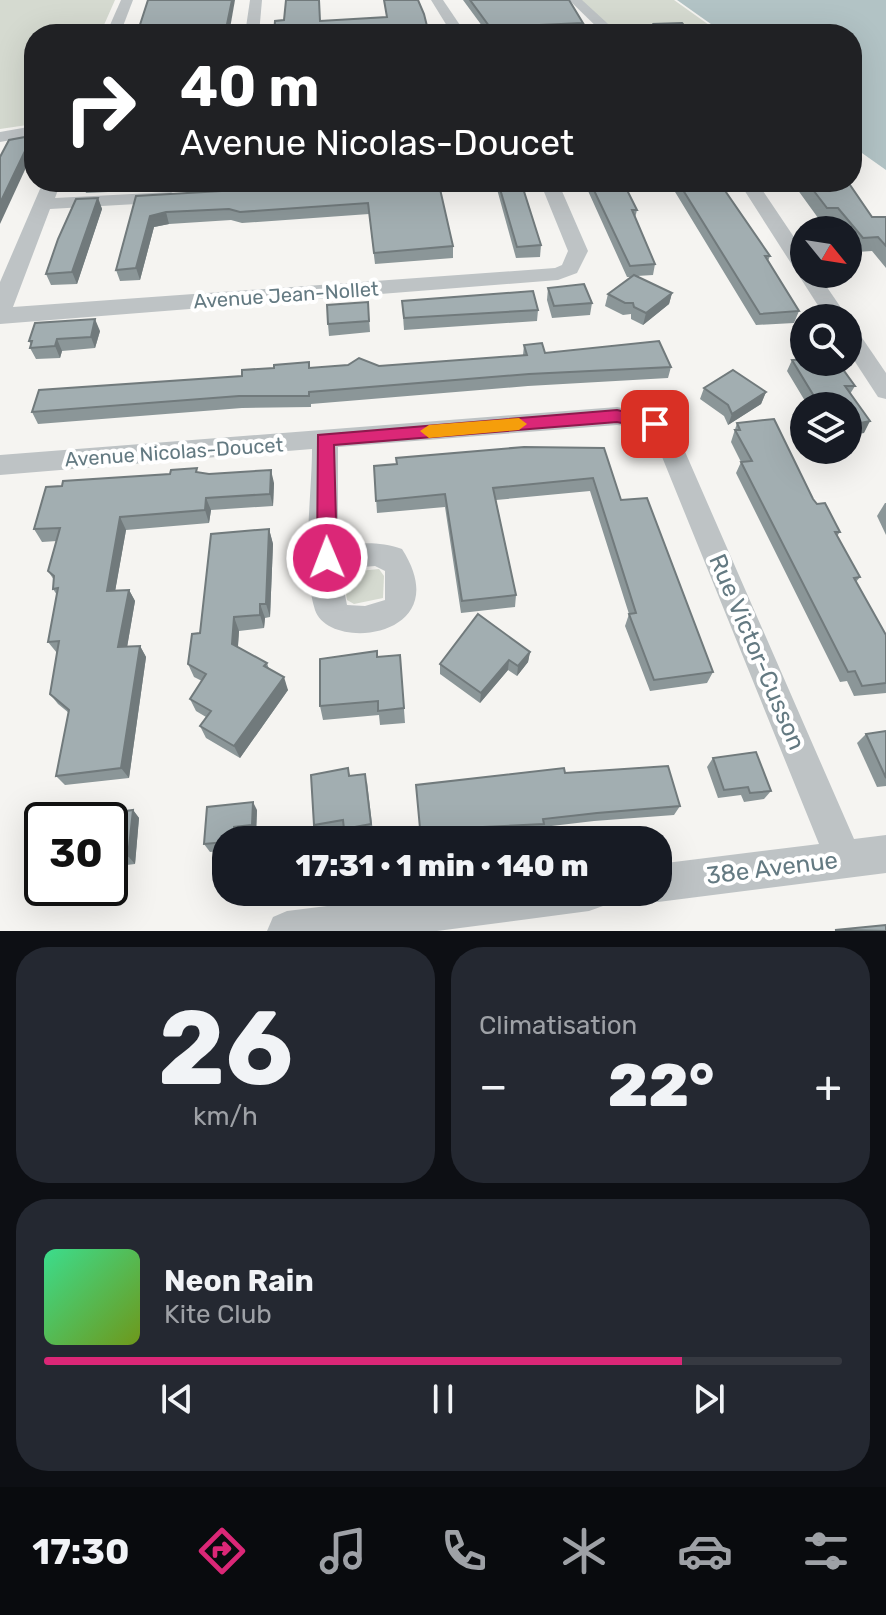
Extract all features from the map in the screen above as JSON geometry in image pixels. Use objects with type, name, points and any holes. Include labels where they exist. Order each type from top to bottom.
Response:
[{"type":"street","points":[[117,24],[127,0]]},
{"type":"street","points":[[253,24],[256,0]]},
{"type":"street","points":[[437,0],[453,24]]},
{"type":"street","points":[[575,0],[601,24]]},
{"type":"street","points":[[0,137],[24,133]]},
{"type":"street","points":[[0,316],[48,192]]},
{"type":"street","name":"Avenue Jean-Nollet","points":[[0,316],[543,277],[570,269],[578,251],[553,192]]},
{"type":"street","points":[[755,192],[790,246]]},
{"type":"street","points":[[43,204],[190,196]]},
{"type":"street","points":[[862,355],[886,391]]},
{"type":"street","name":"Avenue Nicolas-Doucet","points":[[0,465],[628,416],[655,424],[670,445]]},
{"type":"street","points":[[325,440],[327,558]]},
{"type":"street","name":"Rue Victor-Cusson","points":[[670,445],[844,859]]},
{"type":"street","name":"38e Avenue","points":[[672,881],[886,854]]},
{"type":"street","points":[[287,931],[481,906]]},
{"type":"shaded area","points":[[0,0],[115,0],[104,24],[24,24],[24,125],[0,129]]},
{"type":"shaded area","points":[[574,0],[674,0],[708,24],[601,24]]},
{"type":"shaded area","points":[[677,0],[886,0],[886,170],[862,153],[862,24],[711,24]]},
{"type":"shaded area","points":[[379,569],[384,576],[383,598],[354,604],[347,600],[344,580],[350,572]]},
{"type":"building","points":[[148,0],[232,0],[227,24],[140,24]]},
{"type":"building","points":[[286,0],[319,0],[320,21],[387,17],[384,0],[418,0],[426,24],[275,24],[275,21],[284,20]]},
{"type":"building","points":[[470,0],[569,0],[583,23],[562,24],[488,24]]},
{"type":"building","points":[[24,137],[24,153],[0,203],[0,157],[9,140]]},
{"type":"building","points":[[205,192],[441,192],[453,246],[374,253],[368,203],[240,212],[229,209],[166,212],[150,216],[136,268],[116,270],[136,196]]},
{"type":"building","points":[[501,192],[524,192],[541,245],[517,247]]},
{"type":"building","points":[[595,192],[628,192],[637,210],[632,210],[655,264],[630,266]]},
{"type":"building","points":[[684,192],[726,192],[770,256],[765,256],[795,304],[790,304],[790,312],[760,314]]},
{"type":"building","points":[[815,192],[855,192],[872,217],[886,217],[886,246],[878,237],[862,237],[862,216],[845,216],[838,208],[827,208]]},
{"type":"building","points":[[98,198],[72,272],[46,274],[76,199]]},
{"type":"building","points":[[634,275],[672,293],[646,313],[634,307],[633,303],[625,303],[608,294]]},
{"type":"building","points":[[584,284],[592,303],[554,306],[548,288]]},
{"type":"building","points":[[533,291],[538,310],[404,318],[402,301]]},
{"type":"building","points":[[368,302],[369,321],[328,324],[327,305]]},
{"type":"building","points":[[95,319],[91,337],[57,339],[55,346],[30,348],[35,323]]},
{"type":"building","points":[[659,341],[671,367],[529,374],[309,392],[309,396],[239,396],[32,412],[39,390],[242,376],[242,370],[274,368],[274,365],[309,362],[309,368],[348,365],[359,358],[379,366],[527,355],[524,345],[542,343],[545,353]]},
{"type":"building","points":[[733,370],[766,392],[732,414],[728,405],[704,388]]},
{"type":"building","points":[[802,376],[848,376],[855,386],[845,386],[849,392],[811,392]]},
{"type":"building","points":[[862,410],[870,421],[862,423]]},
{"type":"building","points":[[774,419],[790,452],[790,464],[796,464],[817,504],[825,503],[840,532],[835,532],[860,577],[854,578],[886,635],[886,683],[862,686],[855,671],[848,672],[741,462],[752,461],[735,430],[740,430],[737,423]]},
{"type":"building","points":[[524,447],[604,448],[621,500],[647,498],[713,672],[654,680],[629,614],[636,613],[593,478],[493,488],[516,595],[462,601],[445,494],[376,501],[374,466],[397,464],[396,458]]},
{"type":"building","points":[[197,468],[196,472],[209,474],[271,470],[270,494],[206,498],[205,510],[120,517],[107,591],[129,590],[118,647],[140,646],[121,768],[56,776],[69,710],[50,694],[59,641],[48,642],[58,588],[53,589],[54,576],[48,571],[60,528],[34,529],[46,487],[62,486],[63,481],[170,474],[171,470]]},
{"type":"building","points":[[269,529],[266,604],[260,604],[260,615],[234,617],[232,644],[267,663],[264,666],[284,677],[234,746],[200,726],[211,711],[190,699],[206,674],[188,664],[192,634],[200,633],[211,534]]},
{"type":"building","points":[[478,614],[530,652],[518,666],[509,660],[481,693],[440,664]]},
{"type":"building","points":[[377,651],[377,657],[400,655],[404,708],[378,711],[378,701],[320,706],[320,659]]},
{"type":"building","points":[[886,731],[886,778],[866,734]]},
{"type":"building","points":[[756,752],[771,791],[750,793],[748,787],[724,790],[713,758]]},
{"type":"building","points":[[668,766],[680,806],[543,819],[544,824],[420,826],[416,785],[564,768],[565,773]]},
{"type":"building","points":[[348,768],[349,776],[365,774],[371,824],[344,826],[343,820],[314,825],[311,775]]},
{"type":"building","points":[[253,802],[252,825],[212,826],[212,843],[204,844],[207,807]]},
{"type":"building","points":[[133,810],[128,856],[128,811]]},
{"type":"building","points":[[886,925],[886,931],[835,930]]},
{"type":"slow traffic","points":[[429,431],[519,424]]},
{"type":"route","points":[[327,558],[325,440],[617,416],[639,418],[655,424]]}]
